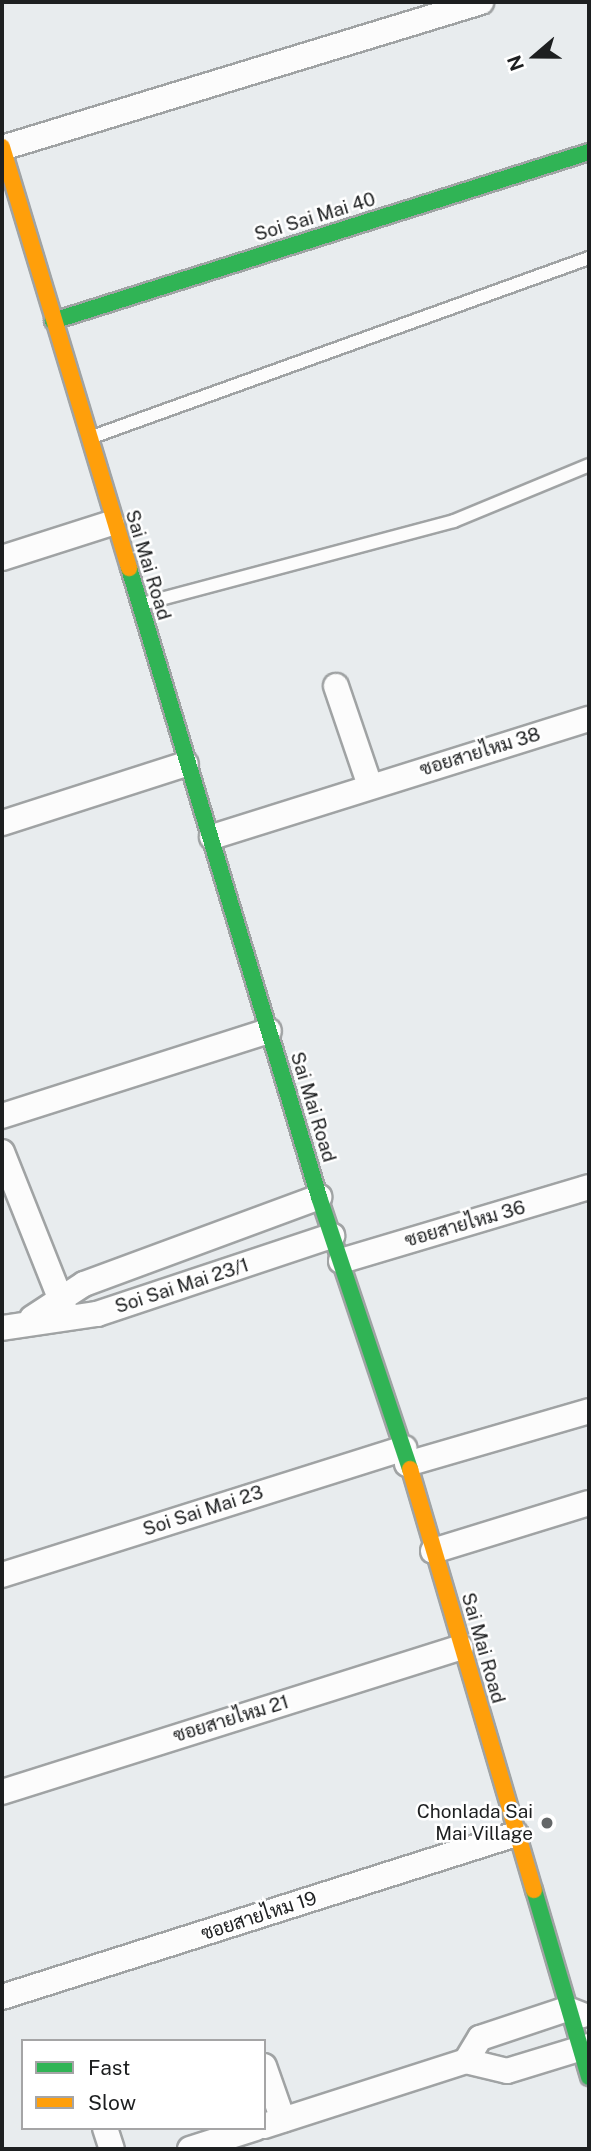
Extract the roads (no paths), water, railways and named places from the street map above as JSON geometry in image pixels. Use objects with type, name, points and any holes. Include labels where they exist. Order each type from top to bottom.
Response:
[{"type":"main road","name":"Sai Mai Road","points":[[2,148],[7,184],[54,321],[112,523],[186,765],[212,837],[319,1197],[406,1456],[516,1834],[578,2013],[589,2077]]},
{"type":"main road","name":"Soi Sai Mai 40","points":[[54,321],[589,152]]},
{"type":"street","points":[[2,148],[481,2]]},
{"type":"street","points":[[2,558],[112,523]]},
{"type":"street","points":[[336,685],[370,786]]},
{"type":"street","name":"ซอยสายไหม 38","points":[[212,837],[589,719]]},
{"type":"street","points":[[2,823],[186,765]]},
{"type":"street","points":[[2,1116],[269,1031]]},
{"type":"street","points":[[2,1152],[64,1308]]},
{"type":"street","name":"ซอยสายไหม 36","points":[[341,1261],[589,1187]]},
{"type":"street","name":"Soi Sai Mai 23/1","points":[[2,1328],[64,1308],[176,1246],[319,1197]]},
{"type":"street","name":"Soi Sai Mai 23/1","points":[[64,1308],[97,1314],[332,1236]]},
{"type":"street","name":"Soi Sai Mai 23","points":[[2,1575],[406,1456],[589,1411]]},
{"type":"street","points":[[433,1551],[589,1503]]},
{"type":"street","name":"ซอยสายไหม 21","points":[[2,1792],[461,1647]]},
{"type":"street","name":"ซอยสายไหม 19","points":[[2,1997],[516,1834]]},
{"type":"street","points":[[466,2061],[480,2038],[578,2013]]},
{"type":"street","points":[[266,2079],[273,2123],[466,2061],[507,2071],[585,2050]]},
{"type":"street","points":[[105,2130],[112,2149]]},
{"type":"street","points":[[190,2149],[250,2130]]},
{"type":"lane","points":[[88,439],[589,258]]},
{"type":"lane","points":[[138,605],[454,521],[589,465]]},
{"type":"place","name":"Chonlada Sai Mai Village","points":[[547,1823]]}]
